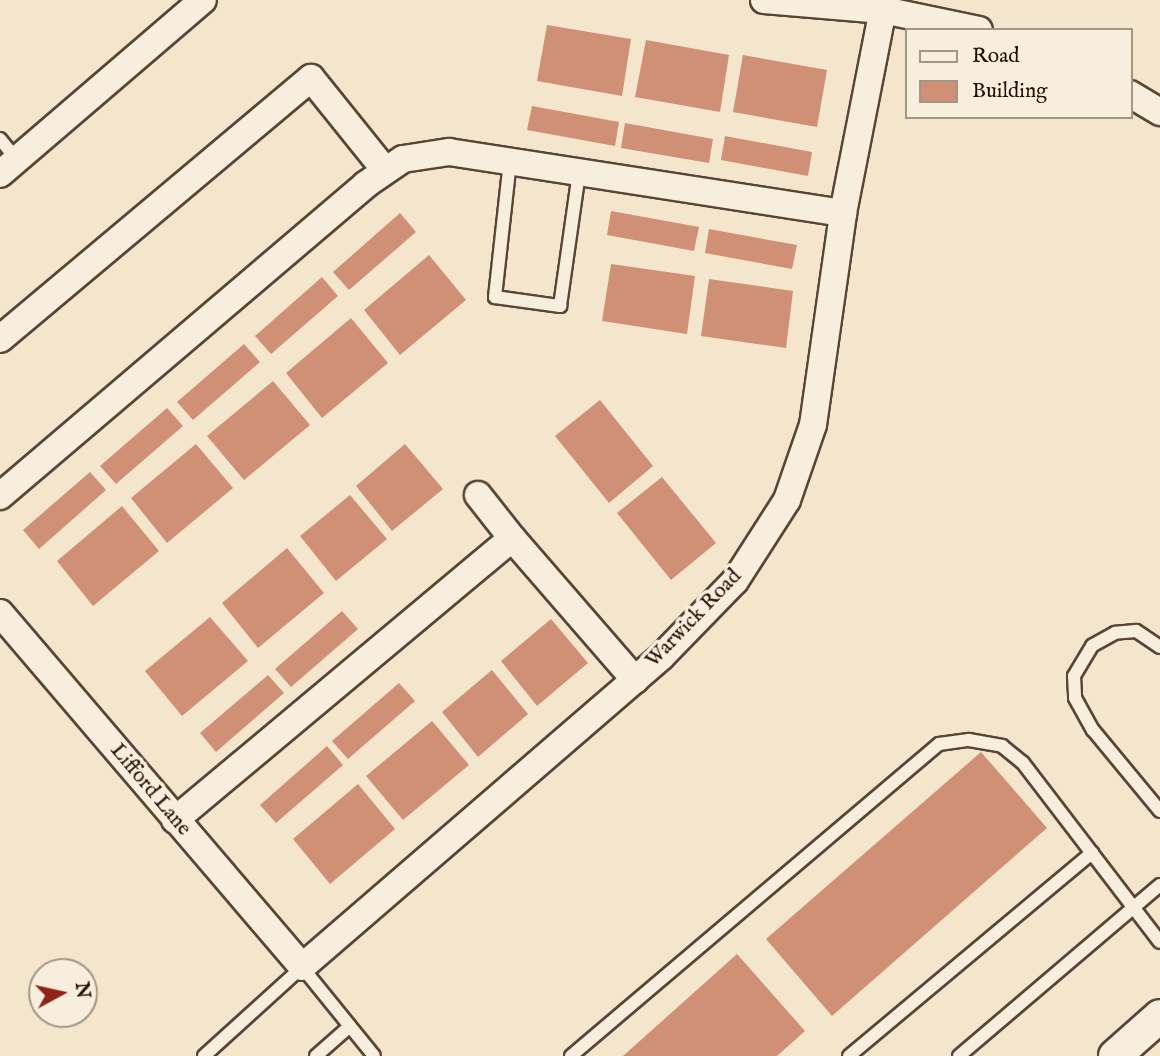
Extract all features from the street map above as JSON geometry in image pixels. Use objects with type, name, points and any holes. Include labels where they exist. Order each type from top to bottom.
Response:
[{"type":"street","points":[[8,167],[203,0]]},
{"type":"street","points":[[764,0],[883,10],[969,28]]},
{"type":"street","name":"Warwick Road","points":[[302,967],[635,680],[736,580],[787,500],[813,425],[843,213],[883,10]]},
{"type":"street","points":[[0,339],[311,78],[386,170]]},
{"type":"street","points":[[1132,95],[1160,111]]},
{"type":"street","points":[[0,496],[386,170],[424,153],[510,160],[843,213]]},
{"type":"street","points":[[478,495],[635,680]]},
{"type":"street","points":[[175,820],[512,538]]},
{"type":"street","name":"Lifford Lane","points":[[0,613],[302,967]]},
{"type":"street","points":[[1115,1056],[1160,1016]]},
{"type":"lane","points":[[0,139],[8,167]]},
{"type":"lane","points":[[510,160],[495,297],[561,306],[579,172]]},
{"type":"lane","points":[[1160,647],[1136,631],[1115,633],[1092,646],[1074,676],[1075,698],[1093,730],[1160,811]]},
{"type":"lane","points":[[571,1056],[939,744],[969,740],[1002,746],[1023,763],[1160,942]]},
{"type":"lane","points":[[849,1056],[1092,853]]},
{"type":"lane","points":[[959,1056],[1160,885]]},
{"type":"lane","points":[[204,1056],[302,967],[374,1056]]},
{"type":"lane","points":[[316,1056],[350,1026]]},
{"type":"building","points":[[547,25],[631,39],[622,96],[537,81]]},
{"type":"building","points":[[646,40],[729,55],[720,112],[635,97]]},
{"type":"building","points":[[743,55],[827,70],[817,127],[733,112]]},
{"type":"building","points":[[532,106],[619,122],[615,146],[527,130]]},
{"type":"building","points":[[625,123],[713,139],[709,163],[621,148]]},
{"type":"building","points":[[725,136],[812,152],[808,176],[721,160]]},
{"type":"building","points":[[611,211],[699,227],[694,251],[607,235]]},
{"type":"building","points":[[400,213],[416,232],[349,290],[333,272]]},
{"type":"building","points":[[709,229],[797,245],[792,269],[705,253]]},
{"type":"building","points":[[429,255],[466,300],[400,355],[364,310]]},
{"type":"building","points":[[611,264],[695,276],[687,334],[602,321]]},
{"type":"building","points":[[322,277],[338,296],[271,354],[255,336]]},
{"type":"building","points":[[709,279],[793,291],[786,348],[701,336]]},
{"type":"building","points":[[351,318],[388,363],[322,418],[286,373]]},
{"type":"building","points":[[244,344],[260,362],[193,420],[177,402]]},
{"type":"building","points":[[273,381],[310,425],[244,480],[207,436]]},
{"type":"building","points":[[600,400],[653,466],[609,503],[555,436]]},
{"type":"building","points":[[167,408],[183,426],[116,484],[100,466]]},
{"type":"building","points":[[196,444],[233,488],[167,543],[131,498]]},
{"type":"building","points":[[405,444],[443,489],[392,531],[356,486]]},
{"type":"building","points":[[90,472],[106,490],[39,549],[23,530]]},
{"type":"building","points":[[662,477],[716,543],[671,580],[617,513]]},
{"type":"building","points":[[350,495],[387,539],[336,581],[300,536]]},
{"type":"building","points":[[122,506],[159,551],[93,606],[57,561]]},
{"type":"building","points":[[287,548],[324,593],[258,648],[222,603]]},
{"type":"building","points":[[342,611],[358,629],[291,687],[275,669]]},
{"type":"building","points":[[210,617],[248,661],[182,716],[145,671]]},
{"type":"building","points":[[551,619],[588,663],[537,706],[501,661]]},
{"type":"building","points":[[492,670],[528,714],[478,757],[442,712]]},
{"type":"building","points":[[268,675],[284,693],[216,752],[200,733]]},
{"type":"building","points":[[399,683],[415,701],[348,759],[332,741]]},
{"type":"building","points":[[432,721],[469,765],[403,820],[366,776]]},
{"type":"building","points":[[327,746],[343,765],[276,823],[260,805]]},
{"type":"building","points":[[981,752],[1047,828],[832,1016],[766,939]]},
{"type":"building","points":[[358,784],[395,829],[330,884],[293,839]]},
{"type":"building","points":[[737,954],[805,1031],[777,1056],[623,1056]]}]
